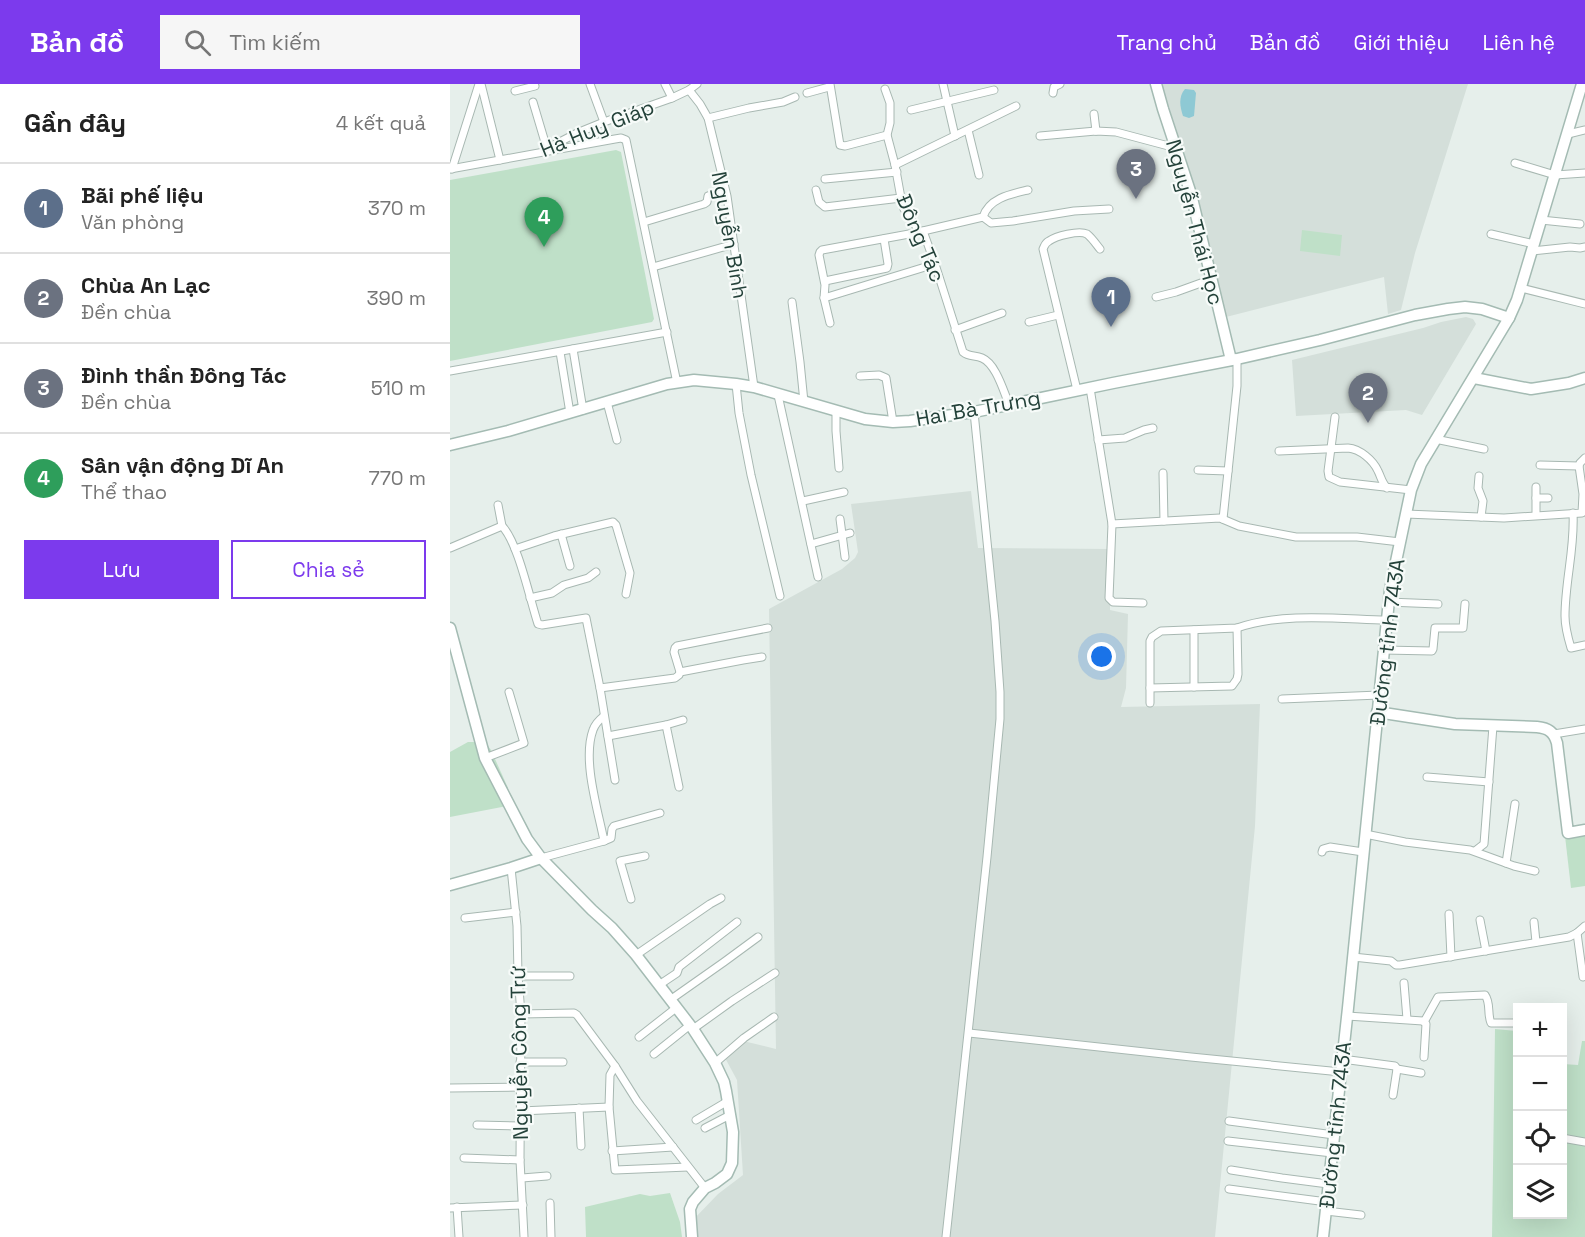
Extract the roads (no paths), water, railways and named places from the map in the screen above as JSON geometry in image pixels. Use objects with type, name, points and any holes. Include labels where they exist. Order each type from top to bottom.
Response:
[{"type":"main road","name":"Nguyễn Thái Học","points":[[1156,84],[1162,110],[1191,194],[1234,360]]},
{"type":"main road","name":"Đường tỉnh 743A","points":[[1323,1237],[1388,602],[1411,490],[1421,464],[1435,439],[1509,318],[1521,288],[1582,84]]},
{"type":"main road","name":"Hai Bà Trưng","points":[[450,445],[694,380],[754,387],[865,419],[910,421],[974,412],[1234,360],[1414,315],[1448,309],[1465,307],[1482,309],[1509,318]]},
{"type":"main road","points":[[1474,378],[1531,389],[1585,378]]},
{"type":"main road","points":[[450,628],[455,662],[485,758],[527,839],[541,858],[636,955],[691,1027],[715,1063],[724,1083],[733,1132],[732,1163],[723,1177],[698,1195],[690,1209],[692,1237]]},
{"type":"main road","points":[[1377,712],[1448,723],[1543,728],[1554,734],[1559,754],[1568,832],[1585,830]]},
{"type":"main road","points":[[450,885],[541,858]]},
{"type":"street","points":[[451,169],[454,152],[480,84]]},
{"type":"street","points":[[480,84],[500,160]]},
{"type":"street","points":[[590,84],[604,122]]},
{"type":"street","points":[[665,84],[672,98],[697,84]]},
{"type":"street","points":[[943,84],[955,135]]},
{"type":"street","points":[[1053,93],[1054,87],[1060,84]]},
{"type":"street","points":[[515,91],[537,85]]},
{"type":"street","points":[[807,93],[830,86],[842,146],[887,135]]},
{"type":"street","points":[[825,179],[896,169],[887,135],[890,123],[890,103],[885,89]]},
{"type":"street","name":"Nguyễn Bính","points":[[689,90],[708,118],[725,192],[754,387]]},
{"type":"street","points":[[911,110],[994,90]]},
{"type":"street","points":[[708,118],[783,102],[795,97]]},
{"type":"street","name":"Hà Huy Giáp","points":[[451,169],[544,151],[577,133],[672,98]]},
{"type":"street","points":[[533,102],[544,151],[621,138],[626,140],[677,383]]},
{"type":"street","name":"Đông Tác","points":[[1009,404],[993,366],[980,357],[967,356],[963,352],[935,264],[921,231],[904,209],[896,169],[955,135],[1016,106]]},
{"type":"street","points":[[1094,114],[1096,131]]},
{"type":"street","points":[[968,130],[979,175]]},
{"type":"street","points":[[1568,134],[1585,130]]},
{"type":"street","points":[[1040,136],[1096,131],[1116,132],[1176,148]]},
{"type":"street","points":[[1515,163],[1555,175],[1585,173]]},
{"type":"street","points":[[816,190],[819,202],[825,207],[901,198]]},
{"type":"street","points":[[983,217],[986,208],[1003,196],[1028,190]]},
{"type":"street","points":[[644,222],[704,204],[708,196],[725,192]]},
{"type":"street","points":[[830,323],[824,298],[825,281],[820,252],[822,250],[983,217],[991,223],[1074,211],[1109,209]]},
{"type":"street","points":[[1541,220],[1580,224]]},
{"type":"street","points":[[1077,390],[1043,249],[1050,240],[1082,232],[1089,236],[1100,249]]},
{"type":"street","points":[[1491,234],[1533,248],[1585,247]]},
{"type":"street","points":[[825,281],[887,268],[884,239]]},
{"type":"street","points":[[653,267],[734,244]]},
{"type":"street","points":[[824,298],[935,264]]},
{"type":"street","points":[[1156,297],[1212,279]]},
{"type":"street","points":[[1521,288],[1585,304]]},
{"type":"street","points":[[792,302],[804,402]]},
{"type":"street","points":[[955,330],[1002,313]]},
{"type":"street","points":[[1029,322],[1058,315]]},
{"type":"street","points":[[450,371],[667,332]]},
{"type":"street","points":[[573,349],[583,410]]},
{"type":"street","points":[[560,352],[570,413]]},
{"type":"street","points":[[1223,519],[1237,386],[1234,360]]},
{"type":"street","points":[[860,376],[879,375],[886,378],[893,422]]},
{"type":"street","points":[[736,384],[747,454],[780,596]]},
{"type":"street","points":[[1090,388],[1112,524],[1109,598],[1113,602],[1143,603]]},
{"type":"street","points":[[778,395],[818,577]]},
{"type":"street","points":[[607,402],[617,440]]},
{"type":"street","points":[[836,411],[839,468]]},
{"type":"street","points":[[946,1237],[994,788],[1000,701],[995,621],[974,412]]},
{"type":"street","points":[[1335,417],[1328,471],[1331,478],[1340,482],[1411,490]]},
{"type":"street","points":[[1098,440],[1125,438],[1153,428]]},
{"type":"street","points":[[1435,439],[1484,449]]},
{"type":"street","points":[[1279,451],[1352,448],[1362,452],[1376,467],[1387,488]]},
{"type":"street","points":[[1406,514],[1481,518],[1584,513],[1579,466],[1585,458]]},
{"type":"street","points":[[1540,465],[1579,466]]},
{"type":"street","points":[[1198,470],[1228,471]]},
{"type":"street","points":[[1163,473],[1164,521]]},
{"type":"street","points":[[1479,476],[1477,486],[1483,501],[1481,518]]},
{"type":"street","points":[[1536,487],[1536,515]]},
{"type":"street","points":[[803,501],[844,492]]},
{"type":"street","points":[[1536,498],[1548,498]]},
{"type":"street","points":[[498,505],[502,526],[507,530],[515,549],[538,624],[586,618],[615,780]]},
{"type":"street","points":[[1573,513],[1566,624],[1570,648],[1585,645]]},
{"type":"street","points":[[840,519],[846,534],[844,557]]},
{"type":"street","points":[[1112,524],[1223,519],[1239,526],[1296,537],[1357,537],[1400,542]]},
{"type":"street","points":[[515,549],[561,534],[613,522],[630,573],[626,594]]},
{"type":"street","points":[[450,548],[502,526]]},
{"type":"street","points":[[561,534],[570,566]]},
{"type":"street","points":[[811,544],[846,534]]},
{"type":"street","points":[[530,598],[552,593],[564,585],[585,579],[596,572]]},
{"type":"street","points":[[1388,602],[1438,604]]},
{"type":"street","points":[[1384,650],[1432,651],[1435,628],[1463,628],[1465,604]]},
{"type":"street","points":[[1150,703],[1149,647],[1152,637],[1161,631],[1237,628],[1287,619],[1386,620]]},
{"type":"street","points":[[680,672],[674,652],[677,646],[768,628]]},
{"type":"street","points":[[1150,688],[1232,686],[1238,674],[1237,628]]},
{"type":"street","points":[[1194,630],[1194,687]]},
{"type":"street","points":[[600,688],[675,678],[680,672],[762,657]]},
{"type":"street","points":[[485,758],[524,743],[509,692]]},
{"type":"street","points":[[1282,699],[1379,695]]},
{"type":"street","points":[[604,716],[593,730],[589,752],[593,787],[604,841]]},
{"type":"street","points":[[608,736],[683,720]]},
{"type":"street","points":[[666,724],[679,787]]},
{"type":"street","points":[[1475,851],[1484,844],[1493,726]]},
{"type":"street","points":[[1554,734],[1585,729]]},
{"type":"street","points":[[1427,777],[1489,782]]},
{"type":"street","points":[[1506,863],[1515,804]]},
{"type":"street","points":[[541,858],[604,841],[611,838],[614,826],[660,813]]},
{"type":"street","points":[[1365,834],[1475,851],[1535,871]]},
{"type":"street","points":[[1322,852],[1323,849],[1330,847],[1364,852]]},
{"type":"street","points":[[631,899],[620,861],[645,856]]},
{"type":"street","name":"Nguyễn Công Trứ","points":[[511,868],[516,912],[521,1014],[520,1160],[524,1237]]},
{"type":"street","points":[[636,955],[721,898]]},
{"type":"street","points":[[465,918],[516,912]]},
{"type":"street","points":[[1449,914],[1450,957]]},
{"type":"street","points":[[1480,920],[1486,951]]},
{"type":"street","points":[[659,986],[677,973],[679,967],[737,922]]},
{"type":"street","points":[[1534,922],[1536,942]]},
{"type":"street","points":[[1353,957],[1391,961],[1400,965],[1569,937],[1585,926]]},
{"type":"street","points":[[1577,933],[1583,977]]},
{"type":"street","points":[[639,1037],[673,1004],[758,937]]},
{"type":"street","points":[[654,1054],[691,1027],[775,973]]},
{"type":"street","points":[[518,976],[570,976]]},
{"type":"street","points":[[1404,983],[1407,1019]]},
{"type":"street","points":[[1424,1057],[1424,1022],[1438,997],[1485,995],[1491,1023],[1513,1023]]},
{"type":"street","points":[[521,1014],[574,1013],[615,1066],[637,1101],[705,1188]]},
{"type":"street","points":[[1347,1016],[1424,1022]]},
{"type":"street","points":[[715,1063],[744,1038],[774,1017]]},
{"type":"street","points":[[969,1033],[1341,1072]]},
{"type":"street","points":[[1342,1059],[1395,1066],[1397,1069],[1422,1073]]},
{"type":"street","points":[[520,1062],[563,1062]]},
{"type":"street","points":[[615,1066],[610,1075],[609,1107],[614,1168],[616,1170],[688,1167]]},
{"type":"street","points":[[1393,1095],[1397,1069]]},
{"type":"street","points":[[450,1088],[520,1087]]},
{"type":"street","points":[[696,1120],[728,1101]]},
{"type":"street","points":[[521,1111],[609,1107]]},
{"type":"street","points":[[579,1108],[581,1146]]},
{"type":"street","points":[[705,1128],[730,1115]]},
{"type":"street","points":[[1229,1121],[1334,1135]]},
{"type":"street","points":[[477,1125],[521,1126]]},
{"type":"street","points":[[1567,1139],[1585,1142]]},
{"type":"street","points":[[1228,1142],[1332,1153]]},
{"type":"street","points":[[612,1151],[673,1147]]},
{"type":"street","points":[[464,1158],[520,1160]]},
{"type":"street","points":[[1231,1170],[1329,1184]]},
{"type":"street","points":[[522,1178],[547,1176]]},
{"type":"street","points":[[1229,1189],[1361,1215]]},
{"type":"street","points":[[550,1203],[551,1237]]},
{"type":"street","points":[[459,1237],[453,1208],[523,1204]]},
{"type":"water","points":[[1185,89],[1194,90],[1196,93],[1194,116],[1189,118],[1183,116],[1180,106],[1181,95]]},
{"type":"place","name":"Đình thần Đông Tác","points":[[1136,199]]},
{"type":"place","name":"Sân vận động Dĩ An","points":[[544,247]]},
{"type":"place","name":"Bãi phế liệu","points":[[1111,327]]},
{"type":"place","name":"Chùa An Lạc","points":[[1368,423]]}]
